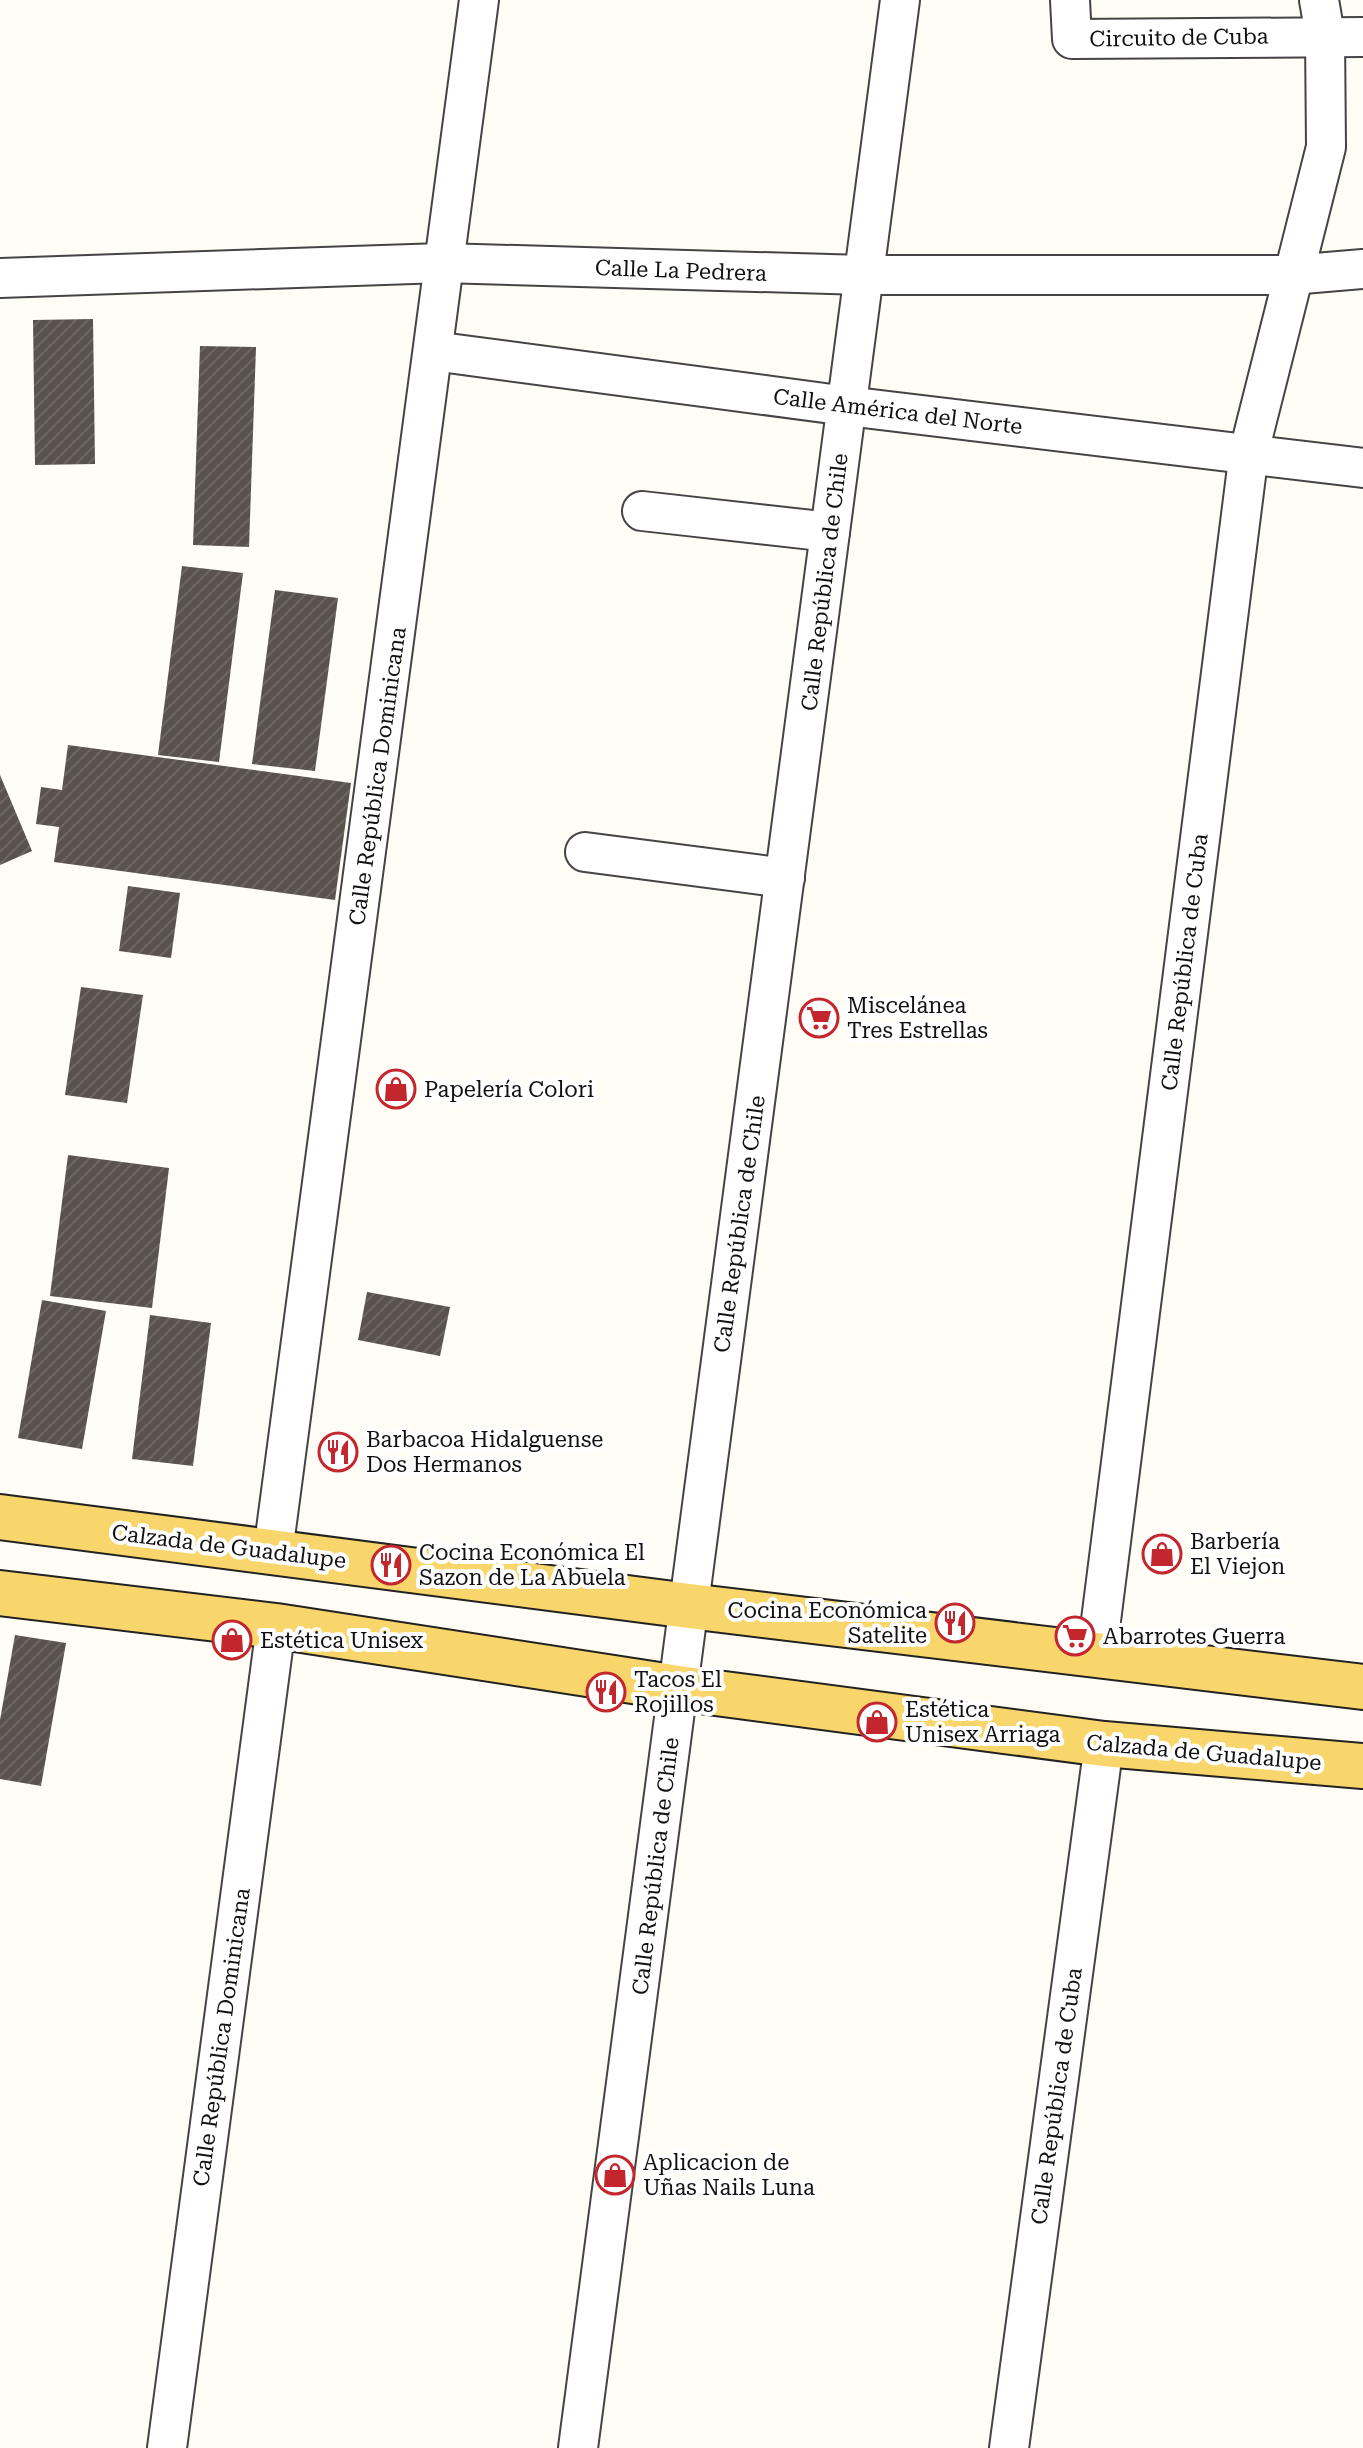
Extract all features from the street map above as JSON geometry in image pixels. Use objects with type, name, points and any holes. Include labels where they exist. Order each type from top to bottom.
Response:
[{"type":"main road","name":"Calzada de Guadalupe","points":[[0,1517],[689,1606],[1097,1652],[1363,1687]]},
{"type":"main road","name":"Calzada de Guadalupe","points":[[0,1593],[276,1626],[678,1688],[1104,1744],[1363,1766]]},
{"type":"street","name":"Calle República Dominicana","points":[[273,1552],[479,0]]},
{"type":"street","name":"Calle República de Chile","points":[[578,2448],[900,0]]},
{"type":"street","name":"Circuito de Cuba","points":[[1070,0],[1072,39],[1322,17],[1363,37]]},
{"type":"street","points":[[1291,275],[1326,147],[1322,17]]},
{"type":"street","name":"Calle La Pedrera","points":[[0,278],[442,263],[864,275],[1291,275],[1363,269]]},
{"type":"street","name":"Calle República de Cuba","points":[[1097,1652],[1249,452],[1291,275]]},
{"type":"street","name":"Calle América del Norte","points":[[433,351],[847,406],[1363,468]]},
{"type":"street","points":[[642,511],[830,532]]},
{"type":"street","points":[[585,852],[785,878]]},
{"type":"street","name":"Calle República Dominicana","points":[[167,2448],[276,1626]]},
{"type":"street","name":"Calle República de Cuba","points":[[1009,2448],[1104,1744]]},
{"type":"building","points":[[93,319],[95,464],[35,465],[33,320]]},
{"type":"building","points":[[200,346],[256,347],[249,547],[193,545]]},
{"type":"building","points":[[182,566],[243,573],[219,762],[158,755]]},
{"type":"building","points":[[275,590],[338,598],[315,771],[252,764]]},
{"type":"building","points":[[68,745],[351,783],[335,900],[54,862],[59,827],[36,824],[41,787],[62,790]]},
{"type":"building","points":[[0,775],[32,851],[0,865]]},
{"type":"building","points":[[128,886],[180,893],[171,958],[119,951]]},
{"type":"building","points":[[81,987],[143,995],[127,1103],[65,1095]]},
{"type":"building","points":[[68,1155],[169,1168],[152,1308],[50,1296]]},
{"type":"building","points":[[367,1292],[450,1307],[440,1356],[358,1340]]},
{"type":"building","points":[[42,1300],[106,1311],[82,1449],[18,1438]]},
{"type":"building","points":[[150,1315],[211,1323],[193,1466],[132,1459]]},
{"type":"building","points":[[15,1635],[66,1643],[41,1786],[0,1779],[0,1720]]},
{"type":"place","name":"Miscelánea Tres Estrellas","points":[[819,1018]]},
{"type":"place","name":"Papelería Colori","points":[[396,1089]]},
{"type":"place","name":"Barbacoa Hidalguense Dos Hermanos","points":[[338,1452]]},
{"type":"place","name":"Barbería El Viejon","points":[[1162,1554]]},
{"type":"place","name":"Cocina Económica El Sazon de La Abuela","points":[[391,1565]]},
{"type":"place","name":"Cocina Económica Satelite","points":[[955,1623]]},
{"type":"place","name":"Abarrotes Guerra","points":[[1075,1636]]},
{"type":"place","name":"Estética Unisex","points":[[232,1640]]},
{"type":"place","name":"Tacos El Rojillos","points":[[606,1692]]},
{"type":"place","name":"Estética Unisex Arriaga","points":[[877,1722]]},
{"type":"place","name":"Aplicacion de Uñas Nails Luna","points":[[615,2175]]}]
